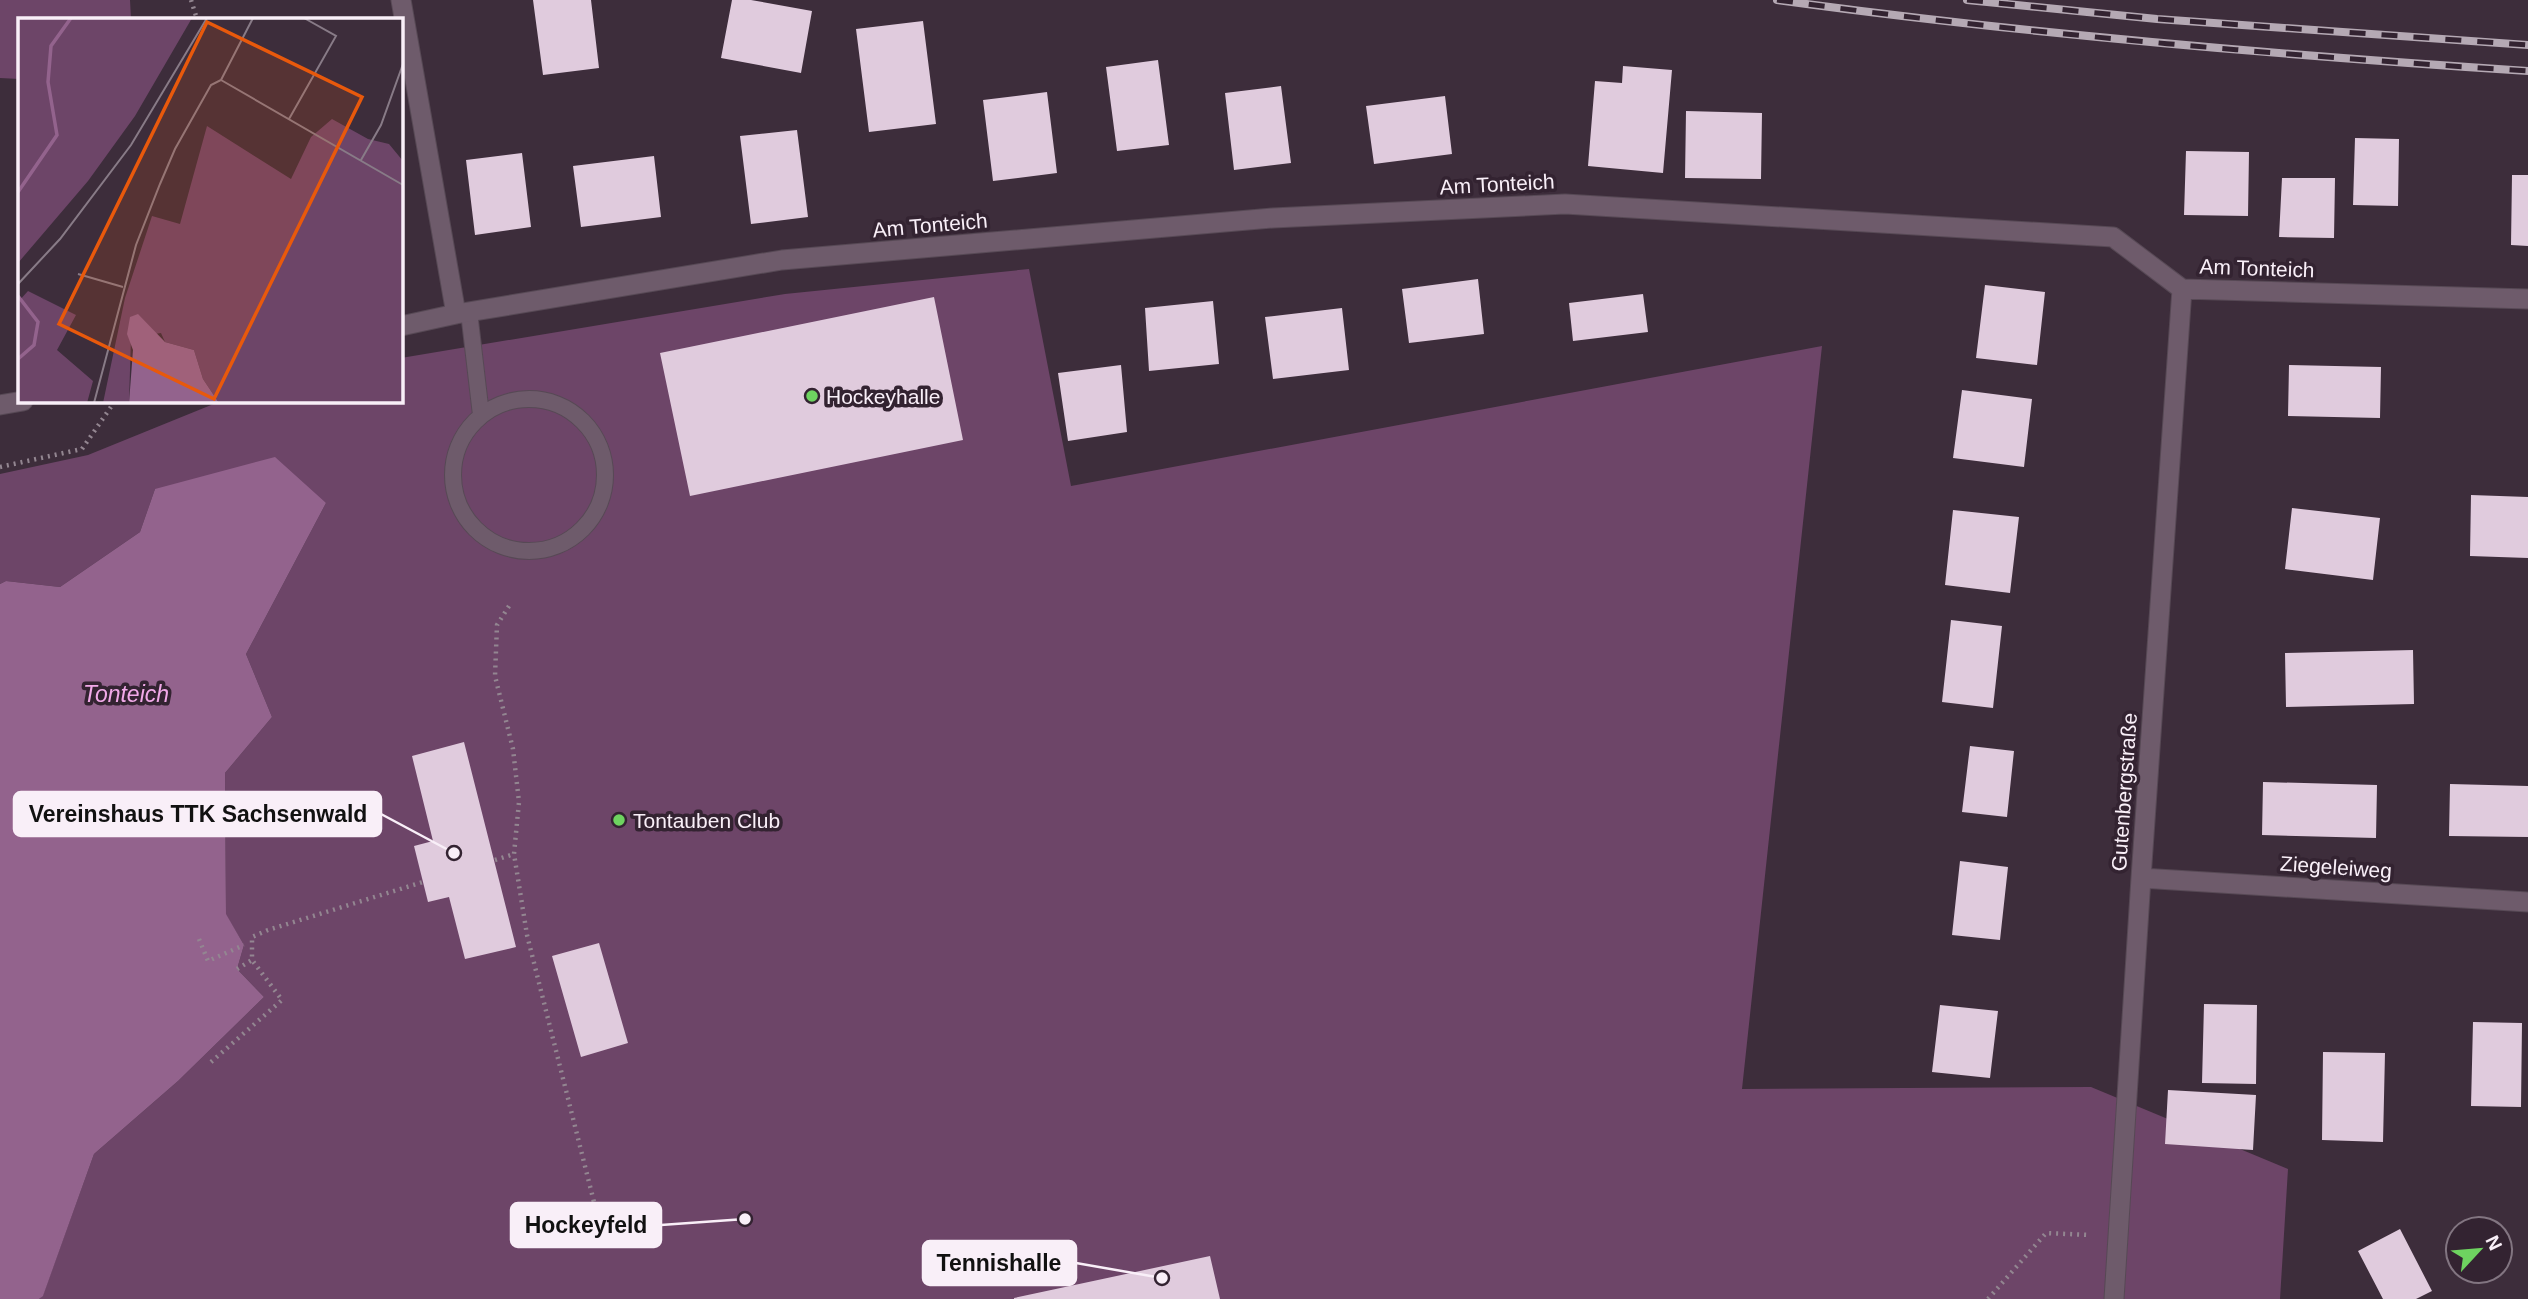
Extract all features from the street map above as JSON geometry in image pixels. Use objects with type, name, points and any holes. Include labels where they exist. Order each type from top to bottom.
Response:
[{"type":"street","points":[[401,0],[462,313]]},
{"type":"street","name":"Am Tonteich","points":[[402,326],[462,313],[782,260],[1273,218],[1565,204],[2113,237],[2182,289],[2528,299]]},
{"type":"street","name":"Gutenbergstraße","points":[[2114,1299],[2182,289]]},
{"type":"street","points":[[0,405],[18,402]]},
{"type":"street","name":"Ziegeleiweg","points":[[2141,878],[2528,902]]},
{"type":"lane","points":[[462,313],[481,415]]},
{"type":"lane","points":[[529,398],[555,403],[577,416],[594,436],[604,460],[604,486],[596,510],[580,531],[558,545],[535,551],[511,549],[489,539],[470,523],[458,502],[453,479],[455,455],[465,433],[481,415],[504,402],[529,398]]},
{"type":"path","points":[[191,0],[197,18]]},
{"type":"path","points":[[0,467],[82,449],[114,402]]},
{"type":"path","points":[[509,606],[497,625],[495,676],[513,749],[519,803],[514,854],[527,935],[601,1230]]},
{"type":"path","points":[[495,860],[514,854]]},
{"type":"path","points":[[211,1062],[282,1000],[252,960],[252,937],[423,882]]},
{"type":"path","points":[[199,939],[208,961],[244,945]]},
{"type":"path","points":[[237,969],[252,960]]},
{"type":"path","points":[[1988,1299],[2046,1233],[2118,1236]]},
{"type":"shaded area","points":[[0,0],[130,0],[131,18],[18,18],[18,79],[0,78]]},
{"type":"shaded area","points":[[1029,269],[1071,486],[1822,346],[1742,1089],[2091,1087],[2288,1169],[2280,1299],[39,1299],[43,1295],[94,1154],[178,1081],[264,997],[237,969],[244,945],[226,915],[225,773],[272,717],[246,654],[326,503],[155,489],[140,532],[60,587],[6,581],[0,584],[0,474],[88,455],[219,402],[402,402],[402,358],[785,294]]},
{"type":"water","name":"Tonteich","points":[[275,457],[326,503],[246,654],[272,717],[225,773],[226,914],[244,945],[237,969],[264,997],[178,1081],[94,1154],[43,1296],[39,1299],[0,1299],[0,584],[6,581],[60,587],[140,532],[155,489]]},
{"type":"building","points":[[533,0],[591,0],[599,68],[543,75]]},
{"type":"building","points":[[732,0],[751,0],[812,11],[801,73],[721,58]]},
{"type":"building","points":[[923,21],[936,124],[869,132],[856,29]]},
{"type":"building","points":[[1158,60],[1169,145],[1117,151],[1106,67]]},
{"type":"building","points":[[1623,66],[1672,70],[1663,173],[1588,166],[1595,81],[1622,83]]},
{"type":"building","points":[[1281,86],[1291,163],[1234,170],[1225,93]]},
{"type":"building","points":[[1047,92],[1057,173],[993,181],[983,100]]},
{"type":"building","points":[[1445,96],[1452,154],[1374,164],[1366,106]]},
{"type":"building","points":[[1686,111],[1762,113],[1761,179],[1685,178]]},
{"type":"building","points":[[797,130],[808,217],[751,224],[740,136]]},
{"type":"building","points":[[2355,138],[2399,139],[2398,206],[2353,205]]},
{"type":"building","points":[[2186,151],[2249,152],[2248,216],[2184,215]]},
{"type":"building","points":[[522,153],[531,227],[475,235],[466,160]]},
{"type":"building","points":[[654,156],[661,217],[581,227],[573,166]]},
{"type":"building","points":[[2512,175],[2528,175],[2528,246],[2511,245]]},
{"type":"building","points":[[2282,178],[2335,178],[2334,238],[2279,237]]},
{"type":"building","points":[[1478,279],[1484,334],[1409,343],[1402,289]]},
{"type":"building","points":[[1985,285],[2045,292],[2037,365],[1976,358]]},
{"type":"building","points":[[1643,294],[1648,332],[1573,341],[1569,303]]},
{"type":"building","name":"Hockeyhalle","points":[[934,297],[963,440],[690,496],[660,353]]},
{"type":"building","points":[[1213,301],[1219,364],[1149,371],[1145,308]]},
{"type":"building","points":[[1342,308],[1349,370],[1273,379],[1265,317]]},
{"type":"building","points":[[1121,365],[1127,432],[1068,441],[1058,373]]},
{"type":"building","points":[[2289,365],[2381,367],[2380,418],[2288,416]]},
{"type":"building","points":[[1962,390],[2032,399],[2024,467],[1953,458]]},
{"type":"building","points":[[2471,495],[2528,497],[2528,558],[2470,556]]},
{"type":"building","points":[[2292,508],[2380,518],[2373,580],[2285,569]]},
{"type":"building","points":[[1953,510],[2019,517],[2010,593],[1945,585]]},
{"type":"building","points":[[1951,620],[2002,626],[1993,708],[1942,702]]},
{"type":"building","points":[[2413,650],[2414,704],[2286,707],[2285,653]]},
{"type":"building","points":[[464,742],[516,947],[465,959],[449,897],[428,902],[414,846],[433,841],[412,756]]},
{"type":"building","points":[[1970,746],[2014,751],[2007,817],[1962,812]]},
{"type":"building","points":[[2263,782],[2377,785],[2376,838],[2262,835]]},
{"type":"building","points":[[2450,784],[2528,786],[2528,837],[2449,836]]},
{"type":"building","points":[[1960,861],[2008,867],[2000,940],[1952,935]]},
{"type":"building","points":[[599,943],[628,1043],[581,1057],[552,956]]},
{"type":"building","points":[[2204,1004],[2257,1005],[2256,1084],[2202,1083]]},
{"type":"building","points":[[1940,1005],[1998,1011],[1990,1078],[1932,1072]]},
{"type":"building","points":[[2473,1022],[2522,1023],[2521,1107],[2471,1106]]},
{"type":"building","points":[[2323,1052],[2385,1053],[2383,1142],[2322,1140]]},
{"type":"building","points":[[2168,1090],[2256,1095],[2253,1150],[2165,1144]]},
{"type":"building","points":[[2400,1229],[2432,1291],[2416,1299],[2383,1299],[2358,1251]]},
{"type":"building","points":[[1210,1256],[1220,1299],[1014,1299],[1014,1298]]},
{"type":"railway","points":[[1777,0],[2152,42],[2528,71]]},
{"type":"railway","points":[[1967,0],[2157,19],[2528,45]]},
{"type":"place","name":"Hockeyhalle","points":[[812,396]]},
{"type":"place","name":"Tontauben Club","points":[[619,820]]},
{"type":"place","name":"Vereinshaus TTK Sachsenwald","points":[[454,853]]},
{"type":"place","name":"Hockeyfeld","points":[[745,1219]]},
{"type":"place","name":"Tennishalle","points":[[1162,1278]]}]
